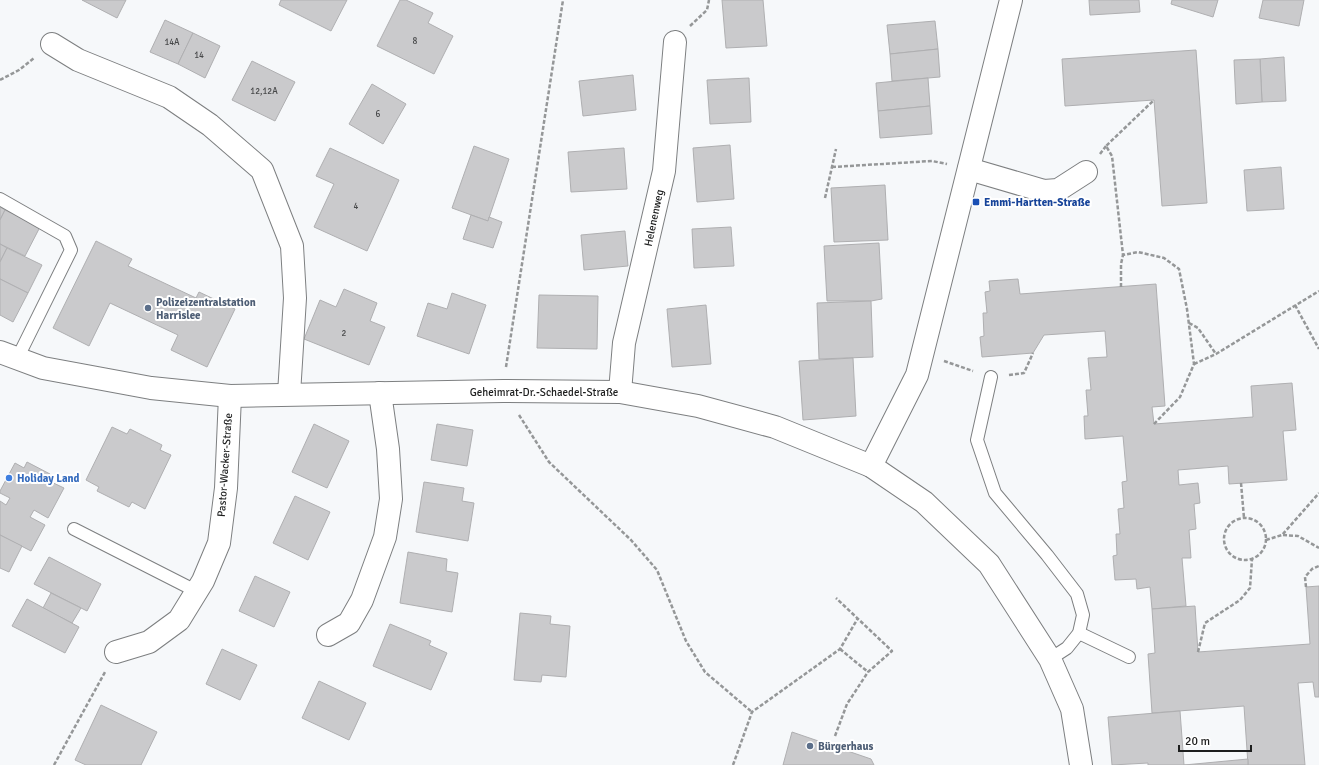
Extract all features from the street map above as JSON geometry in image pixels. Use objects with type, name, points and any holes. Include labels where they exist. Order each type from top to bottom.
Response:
[{"type":"street","points":[[872,466],[917,375],[1011,0]]},
{"type":"street","name":"Helenenweg","points":[[620,392],[624,343],[664,171],[674,42]]},
{"type":"street","points":[[52,44],[78,60],[169,97],[210,125],[262,170],[292,246],[295,298],[289,394]]},
{"type":"street","points":[[968,169],[1044,191],[1058,190],[1086,172]]},
{"type":"street","name":"Geheimrat-Dr.-Schaedel-Straße","points":[[8,355],[43,368],[150,388],[230,396],[503,391],[620,392],[698,406],[775,427],[872,466],[924,502],[989,564],[1050,659],[1072,710],[1081,765]]},
{"type":"street","points":[[328,635],[348,623],[362,600],[385,537],[391,499],[388,449],[380,393]]},
{"type":"street","name":"Pastor-Wacker-Straße","points":[[116,652],[149,642],[179,620],[203,581],[219,543],[226,488],[230,396]]},
{"type":"lane","points":[[0,199],[65,236],[71,250],[8,355]]},
{"type":"lane","points":[[991,377],[977,440],[994,493],[1047,555],[1077,594],[1083,616],[1079,633],[1067,648],[1050,659]]},
{"type":"lane","points":[[74,528],[196,591]]},
{"type":"lane","points":[[1079,633],[1129,657]]},
{"type":"path","points":[[563,0],[503,391],[549,462],[631,540],[657,570],[686,641],[705,672],[752,712]]},
{"type":"path","points":[[674,42],[707,10],[709,0]]},
{"type":"path","points":[[0,80],[19,70],[52,44]]},
{"type":"path","points":[[1121,287],[1121,264],[1123,255],[1112,156],[1106,146],[1154,100]]},
{"type":"path","points":[[825,198],[836,149]]},
{"type":"path","points":[[832,167],[932,161],[968,169]]},
{"type":"path","points":[[1123,255],[1138,252],[1164,258],[1179,270],[1194,364],[1180,396],[1154,424]]},
{"type":"path","points":[[1194,364],[1216,354],[1319,291]]},
{"type":"path","points":[[1295,305],[1319,349]]},
{"type":"path","points":[[1188,323],[1198,328],[1216,354]]},
{"type":"path","points":[[1241,483],[1244,518]]},
{"type":"path","points":[[1282,535],[1319,493]]},
{"type":"path","points":[[1244,518],[1256,521],[1265,532],[1266,540],[1264,548],[1259,555],[1246,561],[1231,555],[1226,550],[1224,542],[1224,532],[1227,527],[1232,522],[1244,518]]},
{"type":"path","points":[[1266,540],[1282,535],[1298,536],[1319,548]]},
{"type":"path","points":[[1198,652],[1204,623],[1240,600],[1250,588],[1252,559]]},
{"type":"path","points":[[1306,587],[1305,577],[1312,569],[1319,566]]},
{"type":"path","points":[[835,736],[847,704],[868,672],[892,651],[836,598]]},
{"type":"path","points":[[733,765],[752,712],[840,649],[858,618]]},
{"type":"path","points":[[840,649],[868,672]]},
{"type":"path","points":[[54,765],[116,652]]},
{"type":"building","points":[[82,0],[126,0],[117,18]]},
{"type":"building","points":[[281,0],[347,0],[331,31],[279,5]]},
{"type":"building","points":[[400,0],[406,0],[433,13],[428,23],[453,36],[434,74],[377,46]]},
{"type":"building","points":[[722,0],[763,0],[767,46],[726,48]]},
{"type":"building","points":[[1089,0],[1139,0],[1140,12],[1090,15]]},
{"type":"building","points":[[1172,0],[1218,0],[1213,17],[1171,4]]},
{"type":"building","points":[[1263,0],[1304,0],[1299,26],[1259,18]]},
{"type":"building","points":[[165,20],[193,33],[178,64],[150,52]]},
{"type":"building","points":[[935,21],[938,49],[890,54],[887,25]]},
{"type":"building","points":[[193,33],[220,46],[205,78],[178,64]]},
{"type":"building","points":[[938,49],[940,77],[892,81],[890,54]]},
{"type":"building","points":[[1196,50],[1207,203],[1162,206],[1154,100],[1065,106],[1062,59]]},
{"type":"building","points":[[1284,57],[1286,101],[1262,102],[1260,59]]},
{"type":"building","points":[[1260,59],[1262,102],[1236,104],[1234,60]]},
{"type":"building","points":[[252,61],[295,82],[275,121],[232,100]]},
{"type":"building","points":[[633,75],[636,110],[583,116],[579,81]]},
{"type":"building","points":[[749,78],[751,122],[710,124],[707,80]]},
{"type":"building","points":[[928,78],[930,106],[878,111],[876,83]]},
{"type":"building","points":[[372,84],[406,104],[383,144],[349,124]]},
{"type":"building","points":[[930,106],[932,134],[880,138],[878,111]]},
{"type":"building","points":[[730,145],[734,199],[697,202],[693,148]]},
{"type":"building","points":[[474,146],[509,159],[488,221],[452,208]]},
{"type":"building","points":[[330,148],[399,180],[367,251],[314,227],[334,184],[316,176]]},
{"type":"building","points":[[624,148],[627,189],[571,192],[568,152]]},
{"type":"building","points":[[1281,167],[1284,209],[1247,211],[1244,170]]},
{"type":"building","points":[[885,185],[888,240],[834,242],[831,188]]},
{"type":"building","points":[[0,207],[5,210],[0,220]]},
{"type":"building","points":[[5,210],[40,227],[25,256],[0,244],[0,220]]},
{"type":"building","points":[[471,215],[488,221],[489,217],[502,222],[493,248],[463,239]]},
{"type":"building","points":[[731,227],[734,266],[694,268],[692,229]]},
{"type":"building","points":[[625,231],[628,266],[584,270],[581,235]]},
{"type":"building","points":[[96,241],[132,259],[128,266],[196,298],[199,292],[235,309],[207,367],[171,350],[178,335],[110,303],[89,346],[53,328]]},
{"type":"building","points":[[879,243],[882,299],[871,301],[827,301],[824,246]]},
{"type":"building","points":[[0,244],[7,248],[0,262]]},
{"type":"building","points":[[7,248],[42,265],[28,293],[0,279],[0,262]]},
{"type":"building","points":[[0,279],[28,293],[13,322],[0,315]]},
{"type":"building","points":[[1018,279],[1020,294],[1156,284],[1165,406],[1152,407],[1154,424],[1253,417],[1251,386],[1292,383],[1296,430],[1283,431],[1287,480],[1229,484],[1228,466],[1178,470],[1179,485],[1198,483],[1200,503],[1194,504],[1196,529],[1189,530],[1191,558],[1182,558],[1186,606],[1152,609],[1150,587],[1137,589],[1136,579],[1115,580],[1113,556],[1117,555],[1116,534],[1120,534],[1118,509],[1124,508],[1122,482],[1127,481],[1123,436],[1085,439],[1084,416],[1088,416],[1086,390],[1091,390],[1088,358],[1107,357],[1105,331],[1044,335],[1033,353],[982,357],[980,337],[984,336],[983,313],[987,313],[985,292],[990,291],[989,281]]},
{"type":"building","points":[[344,289],[377,303],[370,321],[385,327],[369,365],[304,339],[320,300],[336,307]]},
{"type":"building","points":[[452,293],[486,305],[469,354],[417,336],[428,303],[447,309]]},
{"type":"building","points":[[539,295],[598,296],[597,349],[537,348]]},
{"type":"building","points":[[871,301],[873,357],[819,359],[817,303]]},
{"type":"building","points":[[706,305],[711,364],[672,367],[667,309]]},
{"type":"building","points":[[853,358],[856,416],[803,420],[799,361]]},
{"type":"building","points":[[314,424],[349,441],[327,488],[292,472]]},
{"type":"building","points":[[437,424],[473,430],[467,466],[431,460]]},
{"type":"building","points":[[112,427],[127,434],[130,429],[162,445],[160,450],[171,455],[145,509],[132,502],[129,507],[97,491],[99,487],[86,480]]},
{"type":"building","points":[[27,462],[50,474],[47,480],[64,488],[48,518],[34,510],[30,517],[45,525],[31,551],[0,535],[0,501],[6,505],[10,498],[0,493],[0,491],[15,463],[24,468]]},
{"type":"building","points":[[424,482],[464,488],[462,501],[474,503],[468,541],[416,532]]},
{"type":"building","points":[[295,496],[330,512],[308,560],[273,543]]},
{"type":"building","points":[[0,535],[22,546],[9,572],[0,568]]},
{"type":"building","points":[[408,552],[447,559],[446,571],[458,573],[452,612],[400,603]]},
{"type":"building","points":[[49,557],[101,584],[87,611],[34,584]]},
{"type":"building","points":[[255,576],[290,592],[274,627],[239,611]]},
{"type":"building","points":[[1319,586],[1319,697],[1315,697],[1313,682],[1298,683],[1305,765],[1248,765],[1244,706],[1152,713],[1148,654],[1155,653],[1152,609],[1195,606],[1198,652],[1310,644],[1306,587]]},
{"type":"building","points":[[51,593],[81,608],[72,623],[43,608]]},
{"type":"building","points":[[27,599],[79,627],[65,653],[12,626]]},
{"type":"building","points":[[520,613],[551,616],[550,624],[570,626],[566,677],[542,675],[541,682],[514,680]]},
{"type":"building","points":[[390,624],[431,641],[429,645],[447,653],[431,690],[373,666]]},
{"type":"building","points":[[222,649],[257,665],[240,700],[206,684]]},
{"type":"building","points":[[319,681],[366,703],[349,740],[302,718]]},
{"type":"building","points":[[101,705],[157,732],[141,765],[86,765],[75,760]]},
{"type":"building","points":[[1180,711],[1184,765],[1148,765],[1148,763],[1112,765],[1108,717]]},
{"type":"building","name":"Bürgerhaus","points":[[792,732],[871,759],[874,765],[783,765]]},
{"type":"building","points":[[1248,759],[1248,765],[1184,765]]},
{"type":"place","name":"Emmi-Hartten-Straße","points":[[976,202]]},
{"type":"place","name":"Polizeizentralstation Harrislee","points":[[148,308]]},
{"type":"place","name":"Holiday Land","points":[[9,478]]},
{"type":"place","name":"Bürgerhaus","points":[[810,746]]}]
